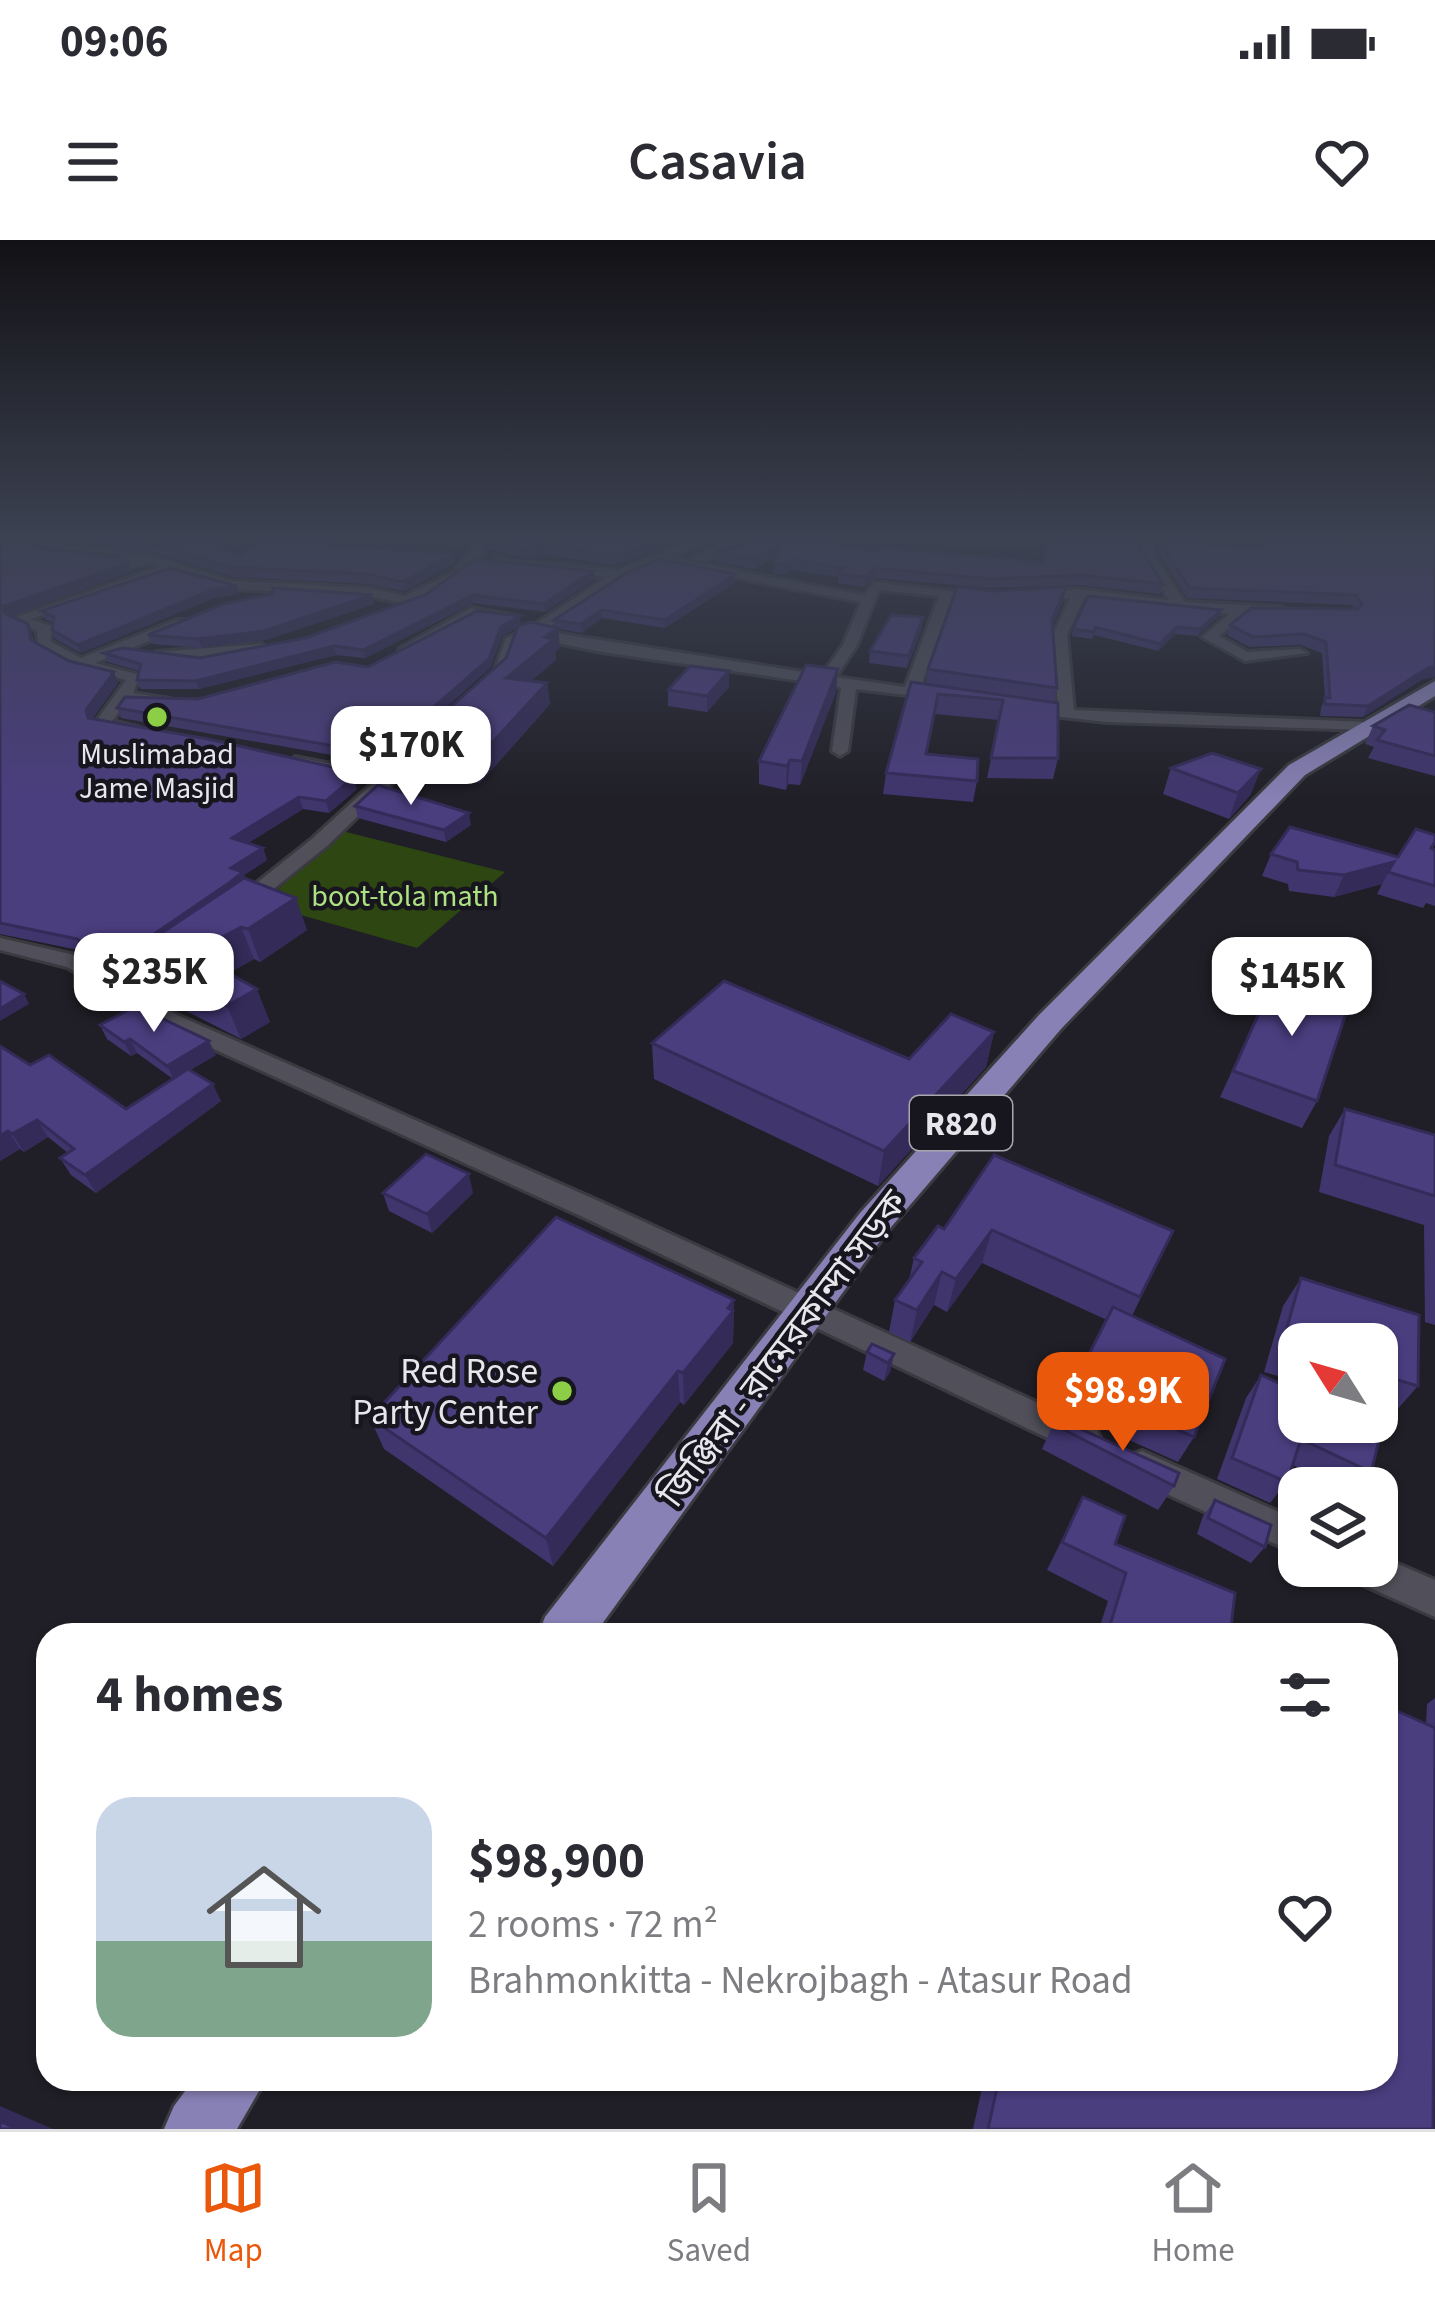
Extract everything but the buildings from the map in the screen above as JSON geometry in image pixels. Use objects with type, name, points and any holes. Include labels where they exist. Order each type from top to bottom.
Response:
[{"type":"main road","name":"জিঞ্জিরা - রামেরকান্দা সড়ক","points":[[572,1623],[873,1223],[1050,1022],[1189,875],[1297,770],[1435,687]]},
{"type":"main road","points":[[197,2129],[225,2091]]},
{"type":"street","points":[[36,626],[48,630],[42,633],[43,644],[80,664],[135,677],[102,724],[153,734]]},
{"type":"street","points":[[80,664],[173,626]]},
{"type":"street","points":[[389,658],[448,626]]},
{"type":"street","points":[[536,626],[849,686],[962,700]]},
{"type":"street","points":[[849,686],[827,679],[857,626]]},
{"type":"street","points":[[911,693],[935,626]]},
{"type":"street","points":[[1064,626],[1060,635],[1066,716]]},
{"type":"street","points":[[1223,626],[1209,637],[1245,658],[1300,653]]},
{"type":"street","points":[[467,703],[501,673],[511,640],[539,627]]},
{"type":"street","points":[[127,648],[177,658],[276,646]]},
{"type":"street","points":[[840,751],[849,686]]},
{"type":"street","points":[[123,697],[178,700]]},
{"type":"street","points":[[1003,706],[1066,716],[1255,719],[1365,727]]},
{"type":"street","points":[[222,918],[320,842],[452,718]]},
{"type":"street","points":[[277,755],[383,778]]},
{"type":"street","points":[[0,944],[75,962],[127,985],[331,1096],[593,1210],[806,1313],[1278,1528]]},
{"type":"street","points":[[1398,1583],[1435,1600]]},
{"type":"green space","name":"boot-tola math","points":[[342,831],[505,872],[417,948],[262,904]]},
{"type":"place","name":"Muslimabad Jame Masjid","points":[[157,717]]},
{"type":"place","name":"Red Rose Party Center","points":[[562,1391]]}]
